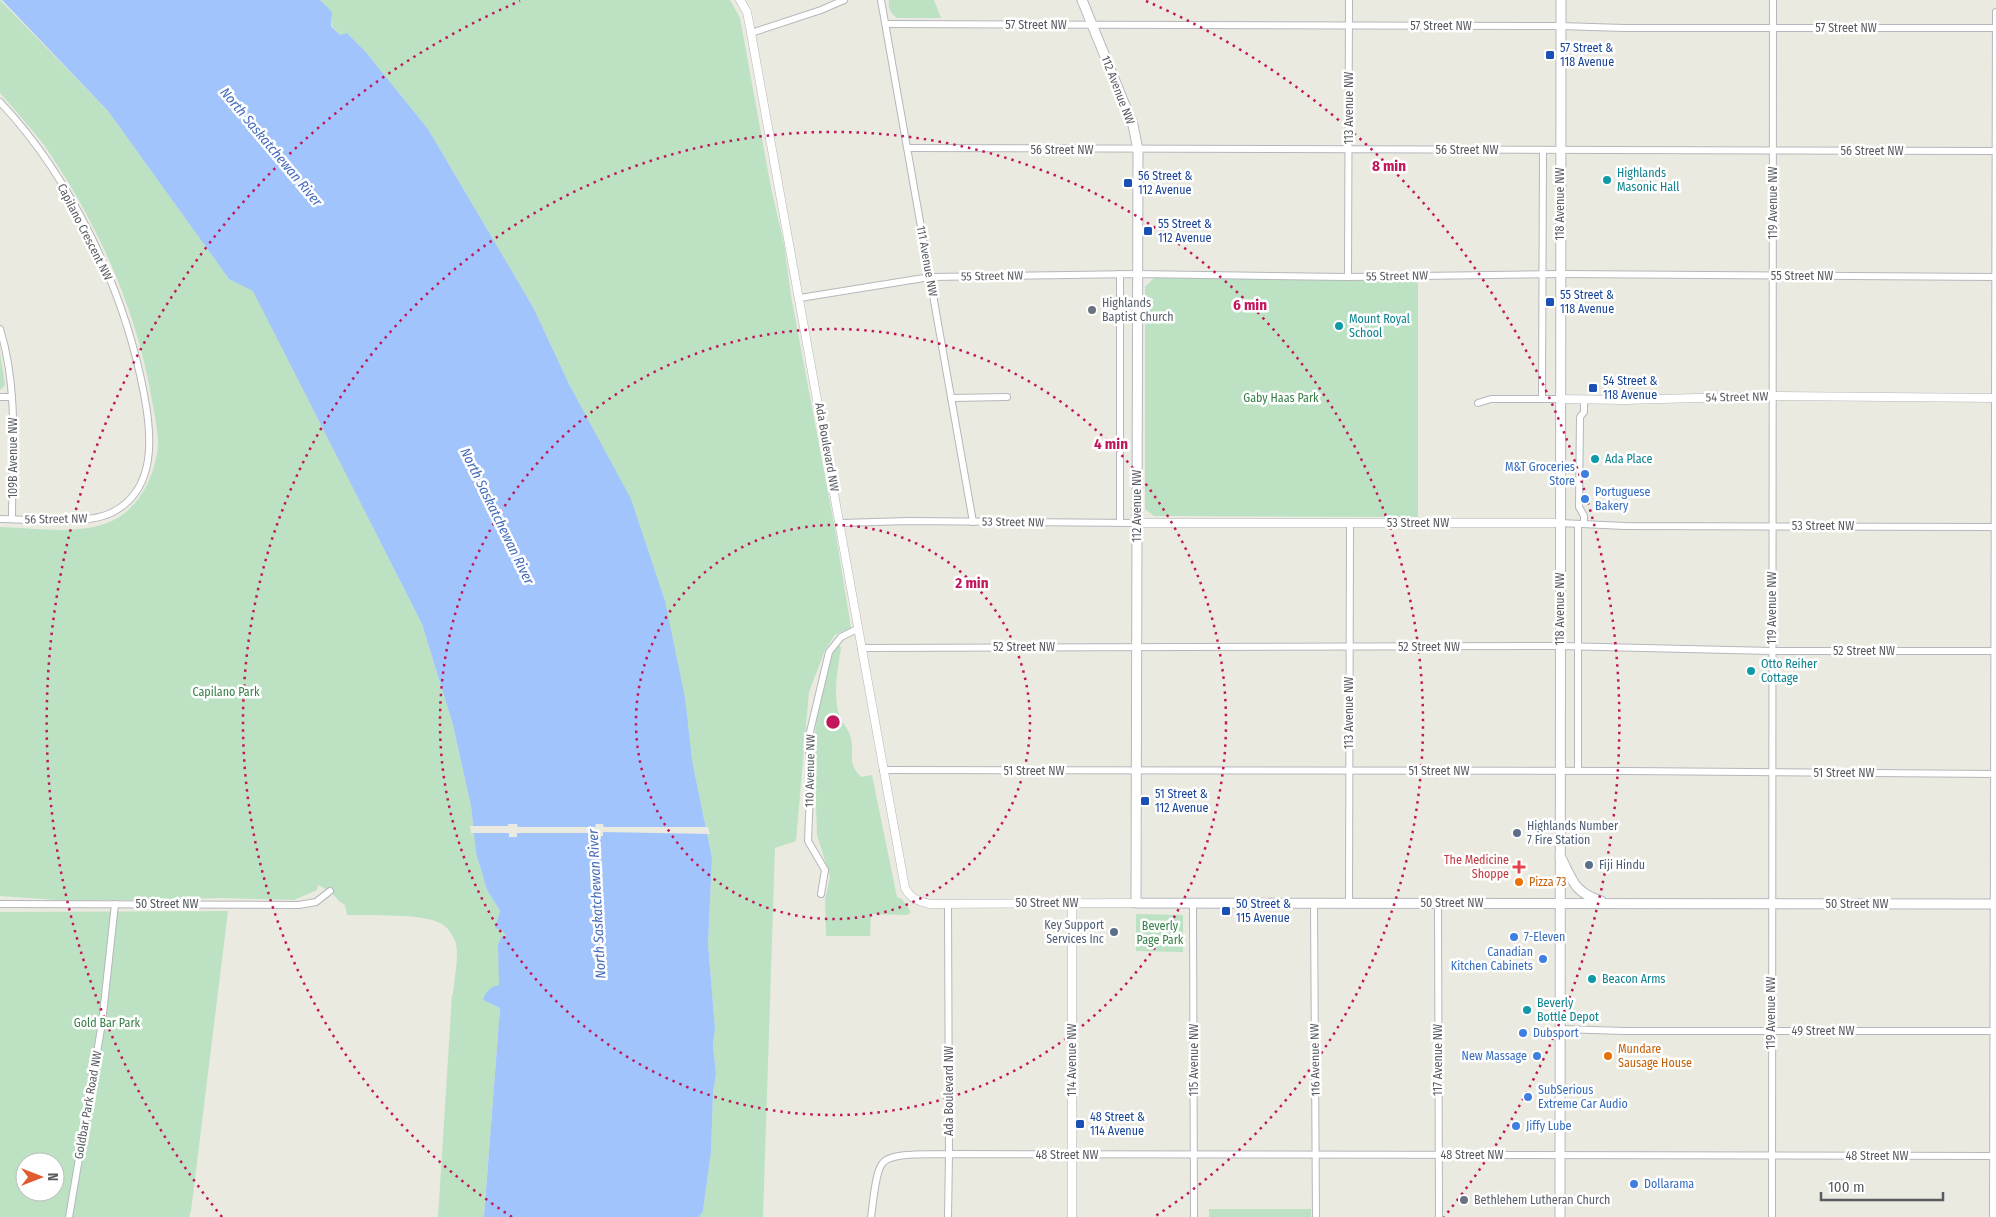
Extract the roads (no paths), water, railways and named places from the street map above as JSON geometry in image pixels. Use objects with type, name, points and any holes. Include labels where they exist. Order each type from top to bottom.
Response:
[{"type":"main road","name":"112 Avenue NW","points":[[1082,0],[1133,125],[1138,150],[1136,903]]},
{"type":"main road","name":"118 Avenue NW","points":[[1560,1217],[1561,0]]},
{"type":"main road","points":[[1559,855],[1580,891],[1586,896],[1609,903]]},
{"type":"main road","name":"50 Street NW","points":[[1136,903],[1994,904]]},
{"type":"street","name":"Ada Boulevard NW","points":[[740,0],[747,12],[751,32],[840,523],[882,770],[905,888],[910,896]]},
{"type":"street","points":[[751,32],[821,10],[844,0]]},
{"type":"street","name":"111 Avenue NW","points":[[881,0],[974,522]]},
{"type":"street","name":"113 Avenue NW","points":[[1348,277],[1349,0]]},
{"type":"street","name":"119 Avenue NW","points":[[1772,1217],[1773,0]]},
{"type":"street","points":[[1993,1217],[1996,12]]},
{"type":"street","name":"57 Street NW","points":[[886,24],[1996,28]]},
{"type":"street","name":"Capilano Crescent NW","points":[[0,102],[44,156],[84,224],[109,275],[132,340],[146,406],[150,454],[146,473],[136,490],[112,512]]},
{"type":"street","name":"56 Street NW","points":[[908,148],[1996,151]]},
{"type":"street","name":"118 Avenue NW","points":[[1542,151],[1542,398]]},
{"type":"street","name":"55 Street NW","points":[[800,298],[930,277],[1120,274],[1348,277],[1560,274],[1996,277]]},
{"type":"street","name":"112 Avenue NW","points":[[1120,274],[1120,523]]},
{"type":"street","name":"109B Avenue NW","points":[[0,329],[8,359],[12,397],[12,519]]},
{"type":"street","name":"54 Street NW","points":[[1478,403],[1491,399],[1542,398],[1772,396],[1995,398]]},
{"type":"street","points":[[0,397],[12,397]]},
{"type":"street","points":[[951,398],[1007,397]]},
{"type":"street","name":"118 Avenue NW","points":[[1578,771],[1578,647],[1581,524],[1584,516],[1579,507],[1580,417],[1584,412],[1584,399]]},
{"type":"street","name":"56 Street NW","points":[[0,519],[77,520],[112,512]]},
{"type":"street","name":"53 Street NW","points":[[840,523],[1560,523],[1995,527]]},
{"type":"street","name":"113 Avenue NW","points":[[1349,903],[1350,523]]},
{"type":"street","name":"110 Avenue NW","points":[[821,894],[825,870],[808,841],[810,792],[809,736],[829,652],[841,638],[858,629]]},
{"type":"street","name":"52 Street NW","points":[[861,648],[1560,646],[1772,651],[1995,651]]},
{"type":"street","name":"51 Street NW","points":[[882,770],[1578,771],[1994,774]]},
{"type":"street","name":"50 Street NW","points":[[0,904],[299,905],[316,902],[330,890]]},
{"type":"street","name":"50 Street NW","points":[[910,896],[918,901],[930,904],[1136,903]]},
{"type":"street","name":"114 Avenue NW","points":[[1072,903],[1072,1217]]},
{"type":"street","name":"116 Avenue NW","points":[[1314,903],[1316,1217]]},
{"type":"street","name":"117 Avenue NW","points":[[1438,903],[1439,1217]]},
{"type":"street","name":"Goldbar Park Road NW","points":[[68,1217],[102,1023],[115,904]]},
{"type":"street","name":"Ada Boulevard NW","points":[[871,1217],[877,1180],[882,1164],[893,1156],[949,1154],[948,904]]},
{"type":"street","name":"115 Avenue NW","points":[[1193,904],[1194,1217]]},
{"type":"street","name":"49 Street NW","points":[[1560,1029],[1625,1031],[1994,1031]]},
{"type":"street","points":[[948,1217],[949,1154]]},
{"type":"street","name":"48 Street NW","points":[[949,1154],[1994,1156]]},
{"type":"water","name":"North Saskatchewan River","points":[[2,0],[320,0],[332,12],[331,26],[340,35],[347,33],[365,51],[428,129],[533,307],[570,386],[631,499],[665,601],[685,698],[692,760],[712,858],[708,944],[715,1028],[713,1045],[716,1074],[713,1094],[711,1152],[703,1211],[699,1217],[484,1217],[500,1008],[483,1000],[489,990],[499,985],[498,945],[502,936],[506,936],[502,930],[495,928],[500,911],[487,890],[476,853],[471,806],[453,725],[422,624],[253,291],[229,279],[108,111]]},
{"type":"place","name":"57 Street & 118 Avenue","points":[[1550,55]]},
{"type":"place","name":"Highlands Masonic Hall","points":[[1607,180]]},
{"type":"place","name":"56 Street & 112 Avenue","points":[[1128,183]]},
{"type":"place","name":"55 Street & 112 Avenue","points":[[1148,231]]},
{"type":"place","name":"55 Street & 118 Avenue","points":[[1550,302]]},
{"type":"place","name":"Highlands Baptist Church","points":[[1092,310]]},
{"type":"place","name":"Mount Royal School","points":[[1339,326]]},
{"type":"place","name":"54 Street & 118 Avenue","points":[[1593,388]]},
{"type":"place","name":"Ada Place","points":[[1595,459]]},
{"type":"place","name":"M&T Groceries Store","points":[[1585,474]]},
{"type":"place","name":"Portuguese Bakery","points":[[1585,499]]},
{"type":"place","name":"Otto Reiher Cottage","points":[[1751,671]]},
{"type":"place","name":"51 Street & 112 Avenue","points":[[1145,801]]},
{"type":"place","name":"Highlands Number 7 Fire Station","points":[[1517,833]]},
{"type":"place","name":"Fiji Hindu","points":[[1589,865]]},
{"type":"place","name":"The Medicine Shoppe","points":[[1519,867]]},
{"type":"place","name":"Pizza 73","points":[[1519,882]]},
{"type":"place","name":"50 Street & 115 Avenue","points":[[1226,911]]},
{"type":"place","name":"Key Support Services Inc","points":[[1114,932]]},
{"type":"place","name":"7-Eleven","points":[[1514,937]]},
{"type":"place","name":"Canadian Kitchen Cabinets","points":[[1543,959]]},
{"type":"place","name":"Beacon Arms","points":[[1592,979]]},
{"type":"place","name":"Beverly Bottle Depot","points":[[1527,1010]]},
{"type":"place","name":"Dubsport","points":[[1523,1033]]},
{"type":"place","name":"New Massage","points":[[1537,1056]]},
{"type":"place","name":"Mundare Sausage House","points":[[1608,1056]]},
{"type":"place","name":"SubSerious Extreme Car Audio","points":[[1528,1097]]},
{"type":"place","name":"48 Street & 114 Avenue","points":[[1080,1124]]},
{"type":"place","name":"Jiffy Lube","points":[[1516,1126]]},
{"type":"place","name":"Dollarama","points":[[1634,1184]]},
{"type":"place","name":"Bethlehem Lutheran Church","points":[[1464,1200]]},
{"type":"park label","name":"Gaby Haas Park","points":[[1281,398]]},
{"type":"park label","name":"Capilano Park","points":[[226,692]]},
{"type":"park label","name":"Beverly Page Park","points":[[1160,933]]},
{"type":"park label","name":"Gold Bar Park","points":[[107,1023]]}]
